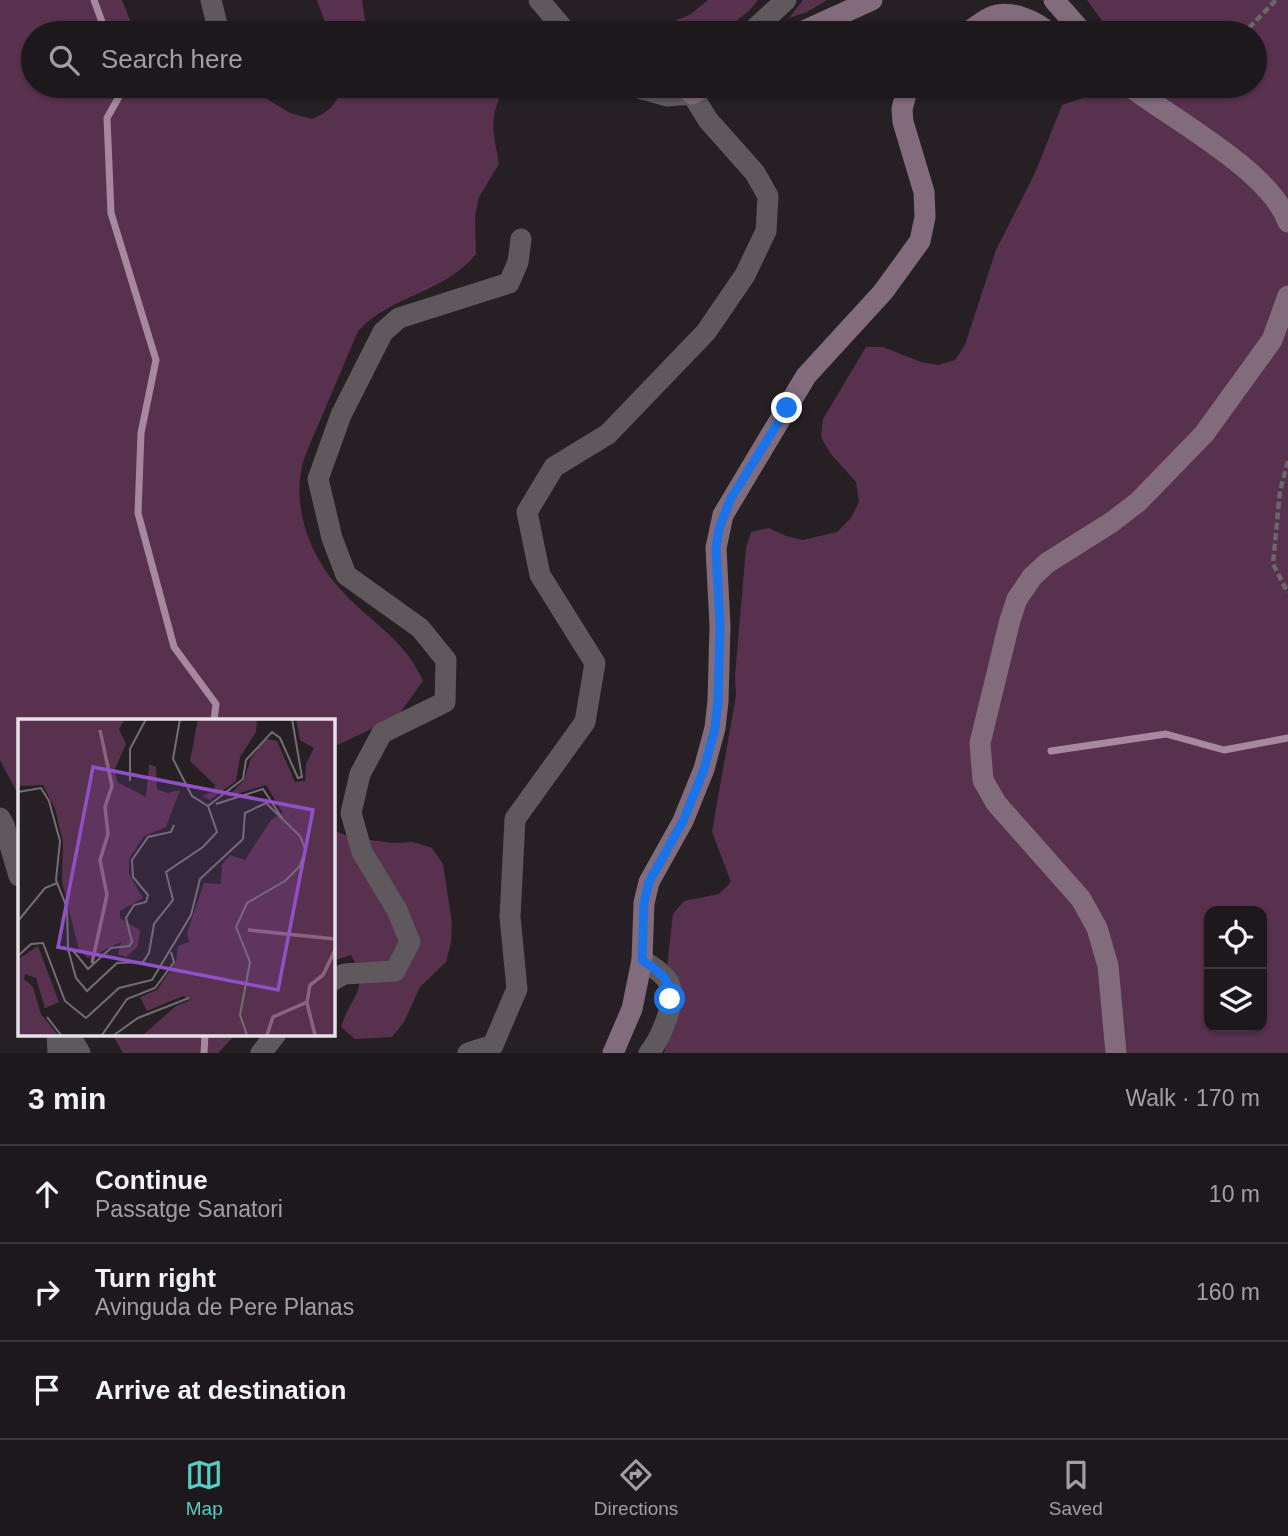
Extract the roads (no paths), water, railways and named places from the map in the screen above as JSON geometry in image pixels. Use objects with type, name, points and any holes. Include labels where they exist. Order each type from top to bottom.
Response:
[{"type":"street","points":[[211,0],[216,21]]},
{"type":"street","points":[[539,0],[557,21]]},
{"type":"street","points":[[763,21],[786,0]]},
{"type":"street","points":[[826,21],[872,0]]},
{"type":"street","points":[[1054,0],[1072,21]]},
{"type":"street","points":[[985,21],[1003,14],[1029,21]]},
{"type":"street","points":[[468,1053],[493,1045],[517,989],[510,917],[515,819],[585,722],[595,663],[540,575],[527,512],[554,467],[608,434],[706,332],[745,275],[766,230],[768,197],[755,173],[708,120],[702,98]]},
{"type":"street","points":[[612,1053],[632,1009],[642,960],[644,903],[649,882],[683,821],[704,769],[715,728],[720,626],[716,548],[723,515],[806,376],[883,292],[920,241],[925,217],[924,192],[903,122],[901,109],[905,98]]},
{"type":"street","points":[[1146,98],[1240,164],[1269,192],[1288,222]]},
{"type":"street","points":[[334,980],[344,974],[394,971],[410,942],[397,910],[362,852],[351,813],[360,774],[382,733],[445,702],[446,660],[420,628],[346,575],[332,538],[318,479],[341,415],[383,332],[399,318],[509,283],[518,262],[521,239]]},
{"type":"street","points":[[1116,1053],[1108,966],[1097,928],[1081,900],[996,803],[983,780],[980,743],[1010,620],[1017,599],[1032,577],[1047,563],[1112,522],[1138,502],[1204,434],[1272,340],[1288,296]]},
{"type":"street","points":[[0,818],[5,825],[18,872]]},
{"type":"street","points":[[642,960],[662,974],[670,985],[670,999],[663,1031],[649,1053]]},
{"type":"street","points":[[70,1036],[80,1053]]},
{"type":"street","points":[[261,1053],[274,1036]]},
{"type":"waterway","points":[[94,0],[102,21]]},
{"type":"waterway","points":[[118,98],[107,118],[111,213],[156,360],[141,433],[138,513],[174,647],[216,704],[214,719]]},
{"type":"waterway","points":[[1051,751],[1166,734],[1224,750],[1288,738]]},
{"type":"waterway","points":[[204,1053],[205,1036]]}]
